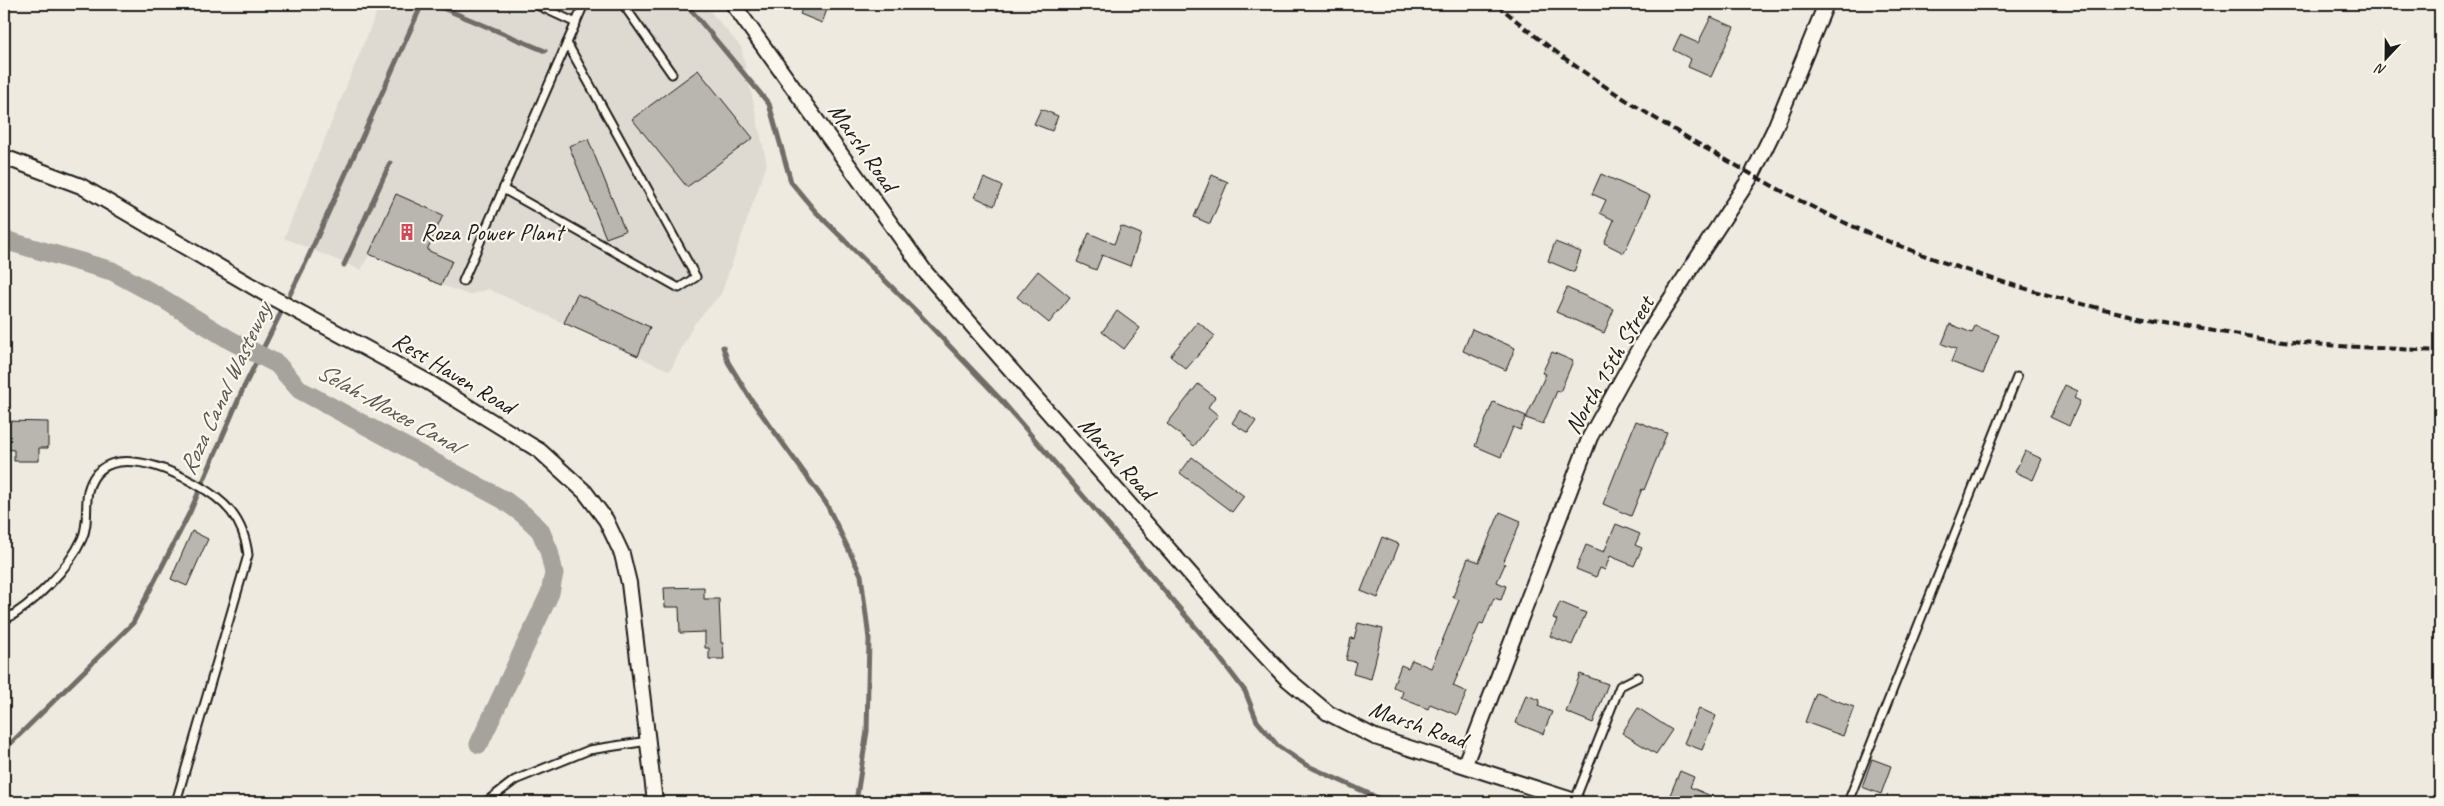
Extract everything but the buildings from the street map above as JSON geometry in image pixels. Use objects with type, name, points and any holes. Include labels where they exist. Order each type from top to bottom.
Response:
[{"type":"street","name":"Marsh Road","points":[[733,4],[926,273],[1202,588],[1286,678],[1328,713],[1375,737],[1577,801]]},
{"type":"street","name":"North 15th Street","points":[[1465,764],[1590,437],[1645,338],[1752,175],[1775,128],[1826,4]]},
{"type":"street","name":"Rest Haven Road","points":[[4,157],[81,186],[262,292],[303,312],[428,382],[540,451],[585,492],[606,520],[622,554],[630,583],[655,802]]},
{"type":"lane","points":[[534,4],[576,23]]},
{"type":"lane","points":[[463,281],[584,4]]},
{"type":"lane","points":[[623,4],[672,74]]},
{"type":"lane","points":[[503,189],[680,288],[696,277],[567,43]]},
{"type":"lane","points":[[1848,802],[2017,376]]},
{"type":"lane","points":[[4,620],[32,599],[58,574],[75,554],[83,537],[91,480],[100,469],[114,462],[137,462],[159,467],[183,477],[220,500],[240,522],[246,538],[248,555],[176,802]]},
{"type":"lane","points":[[1577,801],[1620,686],[1638,676]]},
{"type":"lane","points":[[486,802],[515,780],[589,750],[648,741]]},
{"type":"shaded area","name":"Roza Power Plant","points":[[380,4],[704,4],[741,47],[767,164],[721,294],[694,324],[670,371],[488,289],[469,295],[370,254],[361,270],[284,238]]},
{"type":"waterway","name":"Roza Canal Wasteway","points":[[4,750],[133,623],[190,512],[243,389],[306,262],[422,4]]},
{"type":"waterway","points":[[433,4],[545,51]]},
{"type":"waterway","points":[[686,4],[769,104],[791,182],[815,211],[918,313],[1001,400],[1203,636],[1245,691],[1257,721],[1278,746],[1306,765],[1387,802]]},
{"type":"waterway","points":[[344,265],[390,163]]},
{"type":"waterway","name":"Selah-Moxee Canal","points":[[4,240],[112,271],[160,297],[230,340],[277,364],[300,390],[504,500],[540,530],[549,551],[554,573],[550,593],[479,744]]},
{"type":"waterway","points":[[723,347],[728,362],[750,398],[826,503],[861,575],[869,639],[867,731],[856,802]]},
{"type":"railway","points":[[1497,4],[1569,62],[1700,145],[1818,210],[1859,229],[1959,268],[2063,299],[2169,323],[2276,340],[2337,346],[2440,351]]},
{"type":"place","name":"Roza Power Plant","points":[[407,232]]}]
